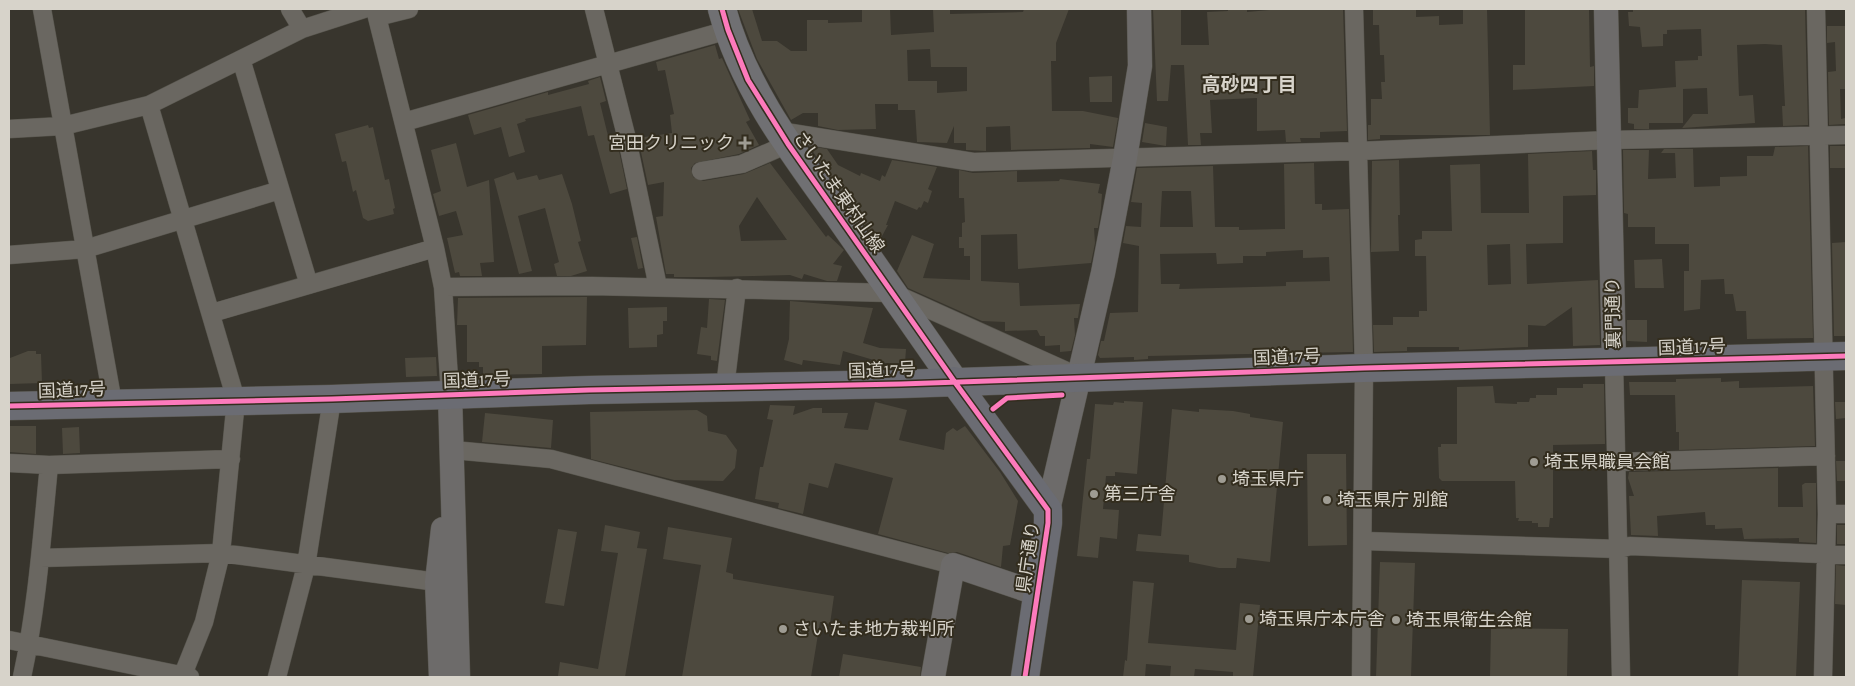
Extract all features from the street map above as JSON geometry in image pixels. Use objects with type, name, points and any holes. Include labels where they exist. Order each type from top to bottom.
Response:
[{"type":"highway","name":"国道17号","points":[[9,406],[332,399],[1364,368],[1836,357]]},
{"type":"highway","name":"県庁通り","points":[[954,381],[1048,510],[1048,523],[1036,593],[1025,677]]},
{"type":"main road","name":"さいたま東村山線","points":[[725,19],[748,80],[784,138],[954,381]]},
{"type":"street","points":[[42,9],[114,403]]},
{"type":"street","points":[[290,9],[302,29]]},
{"type":"street","points":[[9,129],[63,126],[149,104],[302,29],[372,12],[409,9]]},
{"type":"street","points":[[594,9],[627,139],[658,287]]},
{"type":"street","points":[[1048,510],[1103,273],[1125,158],[1140,66],[1139,9]]},
{"type":"street","points":[[1354,9],[1364,368],[1364,541],[1361,677]]},
{"type":"street","name":"裏門通り","points":[[1606,9],[1621,677]]},
{"type":"street","points":[[1816,9],[1819,136],[1836,357],[1826,456],[1827,554],[1823,677]]},
{"type":"street","points":[[372,12],[404,122],[436,248],[443,287],[453,450],[458,677]]},
{"type":"street","points":[[404,122],[608,64],[725,19]]},
{"type":"street","points":[[241,59],[309,285]]},
{"type":"street","points":[[9,640],[185,677],[204,622],[221,553],[236,400],[212,313],[149,104]]},
{"type":"street","points":[[701,171],[742,164],[784,138],[973,162],[1609,140],[1846,135]]},
{"type":"street","points":[[9,255],[85,249],[280,190]]},
{"type":"street","points":[[212,313],[436,248]]},
{"type":"street","points":[[443,287],[737,288],[893,293],[1078,376]]},
{"type":"street","points":[[725,388],[737,288]]},
{"type":"street","points":[[276,677],[306,566],[332,399]]},
{"type":"street","points":[[453,450],[552,459],[952,566],[1036,593]]},
{"type":"street","points":[[441,677],[437,582],[453,450]]},
{"type":"street","points":[[1617,462],[1826,456]]},
{"type":"street","points":[[9,463],[49,465],[231,459]]},
{"type":"street","points":[[22,677],[29,645],[49,465]]},
{"type":"street","points":[[1827,514],[1846,514]]},
{"type":"street","points":[[1364,541],[1619,549],[1630,546],[1846,555]]},
{"type":"street","points":[[40,558],[221,553],[306,566],[437,582]]},
{"type":"street","points":[[933,677],[952,566]]},
{"type":"building","points":[[738,9],[752,9],[762,41],[777,41],[791,51],[807,51],[807,20],[828,20],[828,23],[862,22],[862,9],[890,9],[891,35],[934,32],[933,9],[950,9],[950,14],[1023,12],[1024,9],[1069,9],[1056,43],[1056,61],[1051,61],[1052,111],[1083,111],[1118,118],[1113,147],[1090,144],[1090,148],[1011,150],[1010,126],[986,127],[986,151],[966,150],[966,143],[954,143],[954,126],[947,143],[917,142],[915,110],[898,110],[898,104],[875,104],[876,129],[838,130],[818,126],[818,113],[803,113],[791,120],[757,59]],"holes":[[[930,49],[931,67],[967,67],[967,91],[937,93],[937,81],[908,81],[907,50]]]},
{"type":"building","points":[[1153,9],[1181,9],[1181,45],[1209,45],[1207,12],[1228,11],[1228,9],[1247,9],[1247,12],[1281,9],[1343,9],[1347,131],[1320,132],[1320,138],[1300,138],[1301,142],[1286,142],[1285,130],[1257,131],[1257,98],[1210,100],[1212,133],[1200,133],[1201,145],[1188,145],[1184,65],[1171,65],[1168,101],[1157,101]]},
{"type":"building","points":[[1373,9],[1416,9],[1416,17],[1439,16],[1439,25],[1463,24],[1463,9],[1487,9],[1490,135],[1380,135],[1380,139],[1368,140],[1368,125],[1371,125],[1371,99],[1382,99],[1381,82],[1385,82],[1384,55],[1380,55],[1379,25],[1373,25]]},
{"type":"building","points":[[1525,9],[1589,9],[1590,67],[1594,66],[1594,86],[1513,90],[1513,65],[1525,65]]},
{"type":"building","points":[[1633,9],[1805,9],[1808,125],[1783,126],[1782,106],[1785,106],[1782,45],[1765,44],[1737,45],[1739,96],[1753,95],[1755,123],[1682,128],[1693,114],[1708,114],[1707,88],[1683,89],[1683,123],[1649,123],[1649,129],[1634,129],[1634,124],[1628,123],[1628,108],[1638,108],[1639,90],[1676,87],[1675,61],[1698,60],[1698,56],[1702,56],[1701,29],[1667,30],[1667,34],[1663,34],[1663,46],[1642,47],[1640,27],[1629,26],[1628,12],[1633,12]]},
{"type":"building","points":[[1827,26],[1846,26],[1846,89],[1840,89],[1841,119],[1845,118],[1845,124],[1829,125],[1828,72],[1836,71],[1835,42],[1827,43]]},
{"type":"building","points":[[715,45],[719,59],[722,58],[750,120],[746,122],[759,145],[739,154],[695,163],[691,168],[693,177],[703,181],[744,174],[770,163],[826,237],[828,235],[844,250],[833,264],[842,266],[837,281],[827,281],[804,274],[802,279],[790,275],[674,277],[674,274],[666,274],[656,217],[663,216],[664,182],[648,185],[638,138],[672,133],[670,115],[674,114],[665,70],[658,71],[656,62]],"holes":[[[757,197],[787,240],[741,241],[739,226]]]},
{"type":"building","points":[[1112,76],[1112,102],[1090,102],[1089,77]]},
{"type":"building","points":[[600,77],[606,101],[600,103],[611,148],[618,146],[627,189],[610,194],[594,135],[588,136],[581,106],[525,119],[526,121],[517,124],[525,152],[509,157],[501,127],[474,135],[468,115],[548,92],[548,95],[589,84],[588,81]]},
{"type":"building","points":[[1145,123],[1167,127],[1166,146],[1142,142]]},
{"type":"building","points":[[368,125],[369,128],[373,127],[385,180],[389,179],[395,208],[393,209],[394,214],[368,221],[363,218],[356,190],[353,192],[346,161],[342,162],[335,134]]},
{"type":"building","points":[[456,143],[467,187],[489,180],[494,262],[480,263],[482,276],[460,276],[459,272],[455,273],[447,238],[463,235],[456,211],[439,216],[433,194],[441,191],[431,150]]},
{"type":"building","points":[[809,146],[827,149],[838,165],[860,176],[861,173],[880,181],[882,175],[885,177],[892,160],[937,167],[928,189],[932,191],[928,203],[924,201],[921,208],[919,207],[917,210],[895,201],[886,225],[888,225],[881,238],[877,238],[876,242]]},
{"type":"building","points":[[1808,146],[1813,338],[1747,339],[1746,311],[1736,311],[1733,294],[1725,294],[1724,279],[1701,280],[1700,309],[1684,311],[1684,271],[1689,271],[1689,244],[1655,244],[1655,227],[1628,227],[1628,214],[1624,213],[1623,150],[1649,150],[1648,179],[1676,178],[1675,153],[1661,153],[1664,149],[1693,149],[1694,187],[1720,186],[1720,177],[1747,176],[1747,156],[1773,156],[1775,147]]},
{"type":"building","points":[[1830,146],[1845,146],[1846,168],[1830,168]]},
{"type":"building","points":[[1592,151],[1593,170],[1596,170],[1596,195],[1563,196],[1563,243],[1526,244],[1527,284],[1598,280],[1600,345],[1573,346],[1572,307],[1545,326],[1528,325],[1528,347],[1459,350],[1459,347],[1407,347],[1407,351],[1374,352],[1373,325],[1393,325],[1393,317],[1419,317],[1419,311],[1427,311],[1426,256],[1415,256],[1415,240],[1422,239],[1422,231],[1452,231],[1450,165],[1480,164],[1481,213],[1529,213],[1528,154]],"holes":[[[1510,244],[1511,284],[1488,285],[1487,245]]]},
{"type":"building","points":[[1399,160],[1399,251],[1371,252],[1372,161]]},
{"type":"building","points":[[1314,163],[1315,204],[1322,204],[1322,210],[1349,209],[1353,352],[1148,356],[1148,359],[1134,360],[1134,357],[1100,358],[1098,355],[1101,341],[1104,341],[1110,313],[1138,312],[1139,246],[1123,243],[1126,226],[1141,227],[1142,203],[1131,202],[1137,168],[1213,166],[1215,227],[1239,227],[1239,230],[1285,229],[1284,164]],"holes":[[[1162,191],[1191,191],[1193,227],[1160,227]],[[1303,250],[1303,258],[1329,257],[1330,281],[1286,282],[1286,286],[1179,289],[1180,284],[1161,284],[1160,254],[1216,253],[1217,264],[1243,263],[1243,256],[1266,256],[1266,252]]]},
{"type":"building","points":[[959,170],[973,173],[1017,171],[1017,182],[1059,181],[1060,179],[1100,184],[1098,193],[1102,194],[1101,208],[1098,228],[1094,228],[1095,243],[1091,263],[1018,269],[1017,234],[981,235],[981,281],[1019,283],[1020,306],[1080,304],[1078,318],[1074,318],[1075,335],[1071,351],[1060,352],[1060,345],[1045,346],[1045,336],[1040,336],[1037,330],[1005,331],[1005,322],[982,321],[908,288],[897,271],[912,235],[934,244],[923,278],[970,280],[970,256],[964,256],[964,248],[959,248],[959,237],[962,237],[962,223],[965,222],[964,198],[959,198]]},
{"type":"building","points":[[514,172],[517,180],[537,175],[539,180],[562,174],[572,204],[581,241],[578,242],[587,271],[571,276],[557,276],[554,264],[559,262],[545,208],[518,216],[532,271],[519,274],[494,179]]},
{"type":"building","points":[[637,237],[643,268],[638,269],[631,238]]},
{"type":"building","points":[[1846,242],[1846,336],[1834,336],[1832,243]]},
{"type":"building","points":[[1662,259],[1664,288],[1635,288],[1634,260]]},
{"type":"building","points":[[587,297],[586,345],[542,346],[542,374],[483,375],[483,367],[479,367],[479,362],[467,362],[467,325],[457,325],[458,298]]},
{"type":"building","points":[[709,299],[725,300],[717,361],[711,360],[711,356],[697,354],[701,327],[707,328]]},
{"type":"building","points":[[790,301],[873,308],[863,343],[880,348],[906,349],[905,363],[884,363],[843,351],[840,365],[803,360],[802,365],[784,360],[789,339]]},
{"type":"building","points":[[667,307],[667,321],[663,321],[663,334],[657,335],[657,347],[629,348],[628,308]]},
{"type":"building","points":[[1627,320],[1647,320],[1647,342],[1627,341]]},
{"type":"building","points":[[28,351],[36,351],[36,354],[41,354],[42,383],[10,384],[10,358]]},
{"type":"building","points":[[436,357],[437,376],[406,377],[405,358]]},
{"type":"building","points":[[1721,378],[1721,382],[1739,381],[1739,388],[1813,386],[1815,446],[1679,450],[1679,432],[1676,432],[1675,395],[1630,395],[1629,382],[1676,382],[1676,379]]},
{"type":"building","points":[[1583,384],[1604,384],[1605,444],[1553,445],[1553,518],[1550,518],[1549,527],[1538,527],[1538,523],[1532,523],[1532,521],[1518,521],[1519,518],[1516,518],[1515,481],[1442,481],[1439,478],[1438,447],[1441,447],[1441,444],[1457,444],[1457,387],[1493,386],[1495,403],[1517,404],[1517,402],[1529,402],[1530,398],[1536,398],[1536,395],[1557,395],[1557,388],[1583,388]]},
{"type":"building","name":"第三庁舎","points":[[1124,401],[1143,402],[1137,474],[1115,472],[1115,476],[1106,476],[1103,509],[1119,510],[1117,539],[1100,537],[1098,558],[1077,556],[1087,459],[1090,459],[1095,404],[1113,405],[1114,402],[1124,403]]},
{"type":"building","points":[[875,402],[907,410],[899,440],[944,450],[946,433],[953,428],[957,431],[965,426],[1000,472],[1018,501],[1010,545],[1003,546],[1001,567],[957,552],[948,553],[878,534],[893,478],[835,463],[828,488],[809,483],[803,514],[778,508],[779,503],[755,499],[760,467],[763,467],[773,420],[767,419],[770,405],[795,406],[793,415],[813,408],[822,408],[822,413],[848,413],[844,428],[868,430]]},
{"type":"building","points":[[1835,402],[1846,402],[1846,418],[1836,419]]},
{"type":"building","name":"埼玉県庁","points":[[1172,409],[1199,412],[1199,409],[1233,411],[1250,414],[1250,417],[1283,422],[1270,562],[1237,558],[1236,568],[1219,568],[1189,562],[1189,555],[1136,551],[1138,534],[1161,536]]},
{"type":"building","points":[[697,410],[707,416],[708,431],[726,435],[737,450],[735,468],[723,481],[674,480],[591,459],[590,412]]},
{"type":"building","points":[[485,413],[553,420],[551,448],[482,442]]},
{"type":"building","points":[[9,426],[36,426],[36,454],[9,452]]},
{"type":"building","points":[[79,427],[80,453],[63,454],[62,428]]},
{"type":"building","name":"埼玉県庁","points":[[1307,454],[1346,454],[1347,545],[1308,546]]},
{"type":"building","points":[[1836,461],[1846,461],[1846,481],[1837,481]]},
{"type":"building","points":[[1778,468],[1778,507],[1803,507],[1802,485],[1805,483],[1816,483],[1816,543],[1799,542],[1799,538],[1744,539],[1742,528],[1715,529],[1715,525],[1706,525],[1705,512],[1657,516],[1658,536],[1631,535],[1629,496],[1634,496],[1628,478],[1629,472]]},
{"type":"building","points":[[605,525],[640,532],[637,548],[647,549],[625,677],[558,676],[560,662],[598,669],[618,553],[601,551]]},
{"type":"building","points":[[1837,525],[1846,525],[1846,544],[1837,544]]},
{"type":"building","points":[[668,527],[732,538],[726,572],[733,574],[733,579],[834,596],[830,624],[820,622],[811,677],[682,677],[701,565],[663,559]]},
{"type":"building","points":[[558,529],[577,532],[564,606],[545,603]]},
{"type":"building","name":"埼玉県衛生会館","points":[[1380,562],[1415,563],[1411,677],[1376,677]]},
{"type":"building","points":[[1836,565],[1846,566],[1846,605],[1835,604]]},
{"type":"building","points":[[1742,580],[1800,582],[1796,677],[1738,677]]},
{"type":"building","name":"埼玉県庁本庁舎","points":[[1133,581],[1154,583],[1148,643],[1236,650],[1240,603],[1260,605],[1253,677],[1233,677],[1233,672],[1195,669],[1194,677],[1170,677],[1171,666],[1146,664],[1145,677],[1123,677],[1125,660],[1127,661]]},
{"type":"building","points":[[1491,628],[1568,629],[1567,677],[1490,677]]},
{"type":"building","points":[[843,654],[921,667],[920,677],[839,677]]},
{"type":"cycle path","points":[[722,9],[728,30],[748,80],[788,144],[954,381],[1048,510],[1048,523],[1025,677]]},
{"type":"cycle path","points":[[9,406],[332,399],[589,390],[901,384],[1364,368],[1846,356]]},
{"type":"cycle path","points":[[993,409],[1007,398],[1062,395]]},
{"type":"place","name":"宮田クリニック","points":[[745,143]]},
{"type":"place","name":"埼玉県職員会館","points":[[1534,462]]},
{"type":"place","name":"埼玉県庁","points":[[1222,479]]},
{"type":"place","name":"第三庁舎","points":[[1094,494]]},
{"type":"place","name":"埼玉県庁 別館","points":[[1327,500]]},
{"type":"place","name":"埼玉県庁本庁舎","points":[[1249,619]]},
{"type":"place","name":"埼玉県衛生会館","points":[[1396,620]]},
{"type":"place","name":"さいたま地方裁判所","points":[[783,629]]},
{"type":"district","name":"高砂四丁目","points":[[1249,84]]}]
